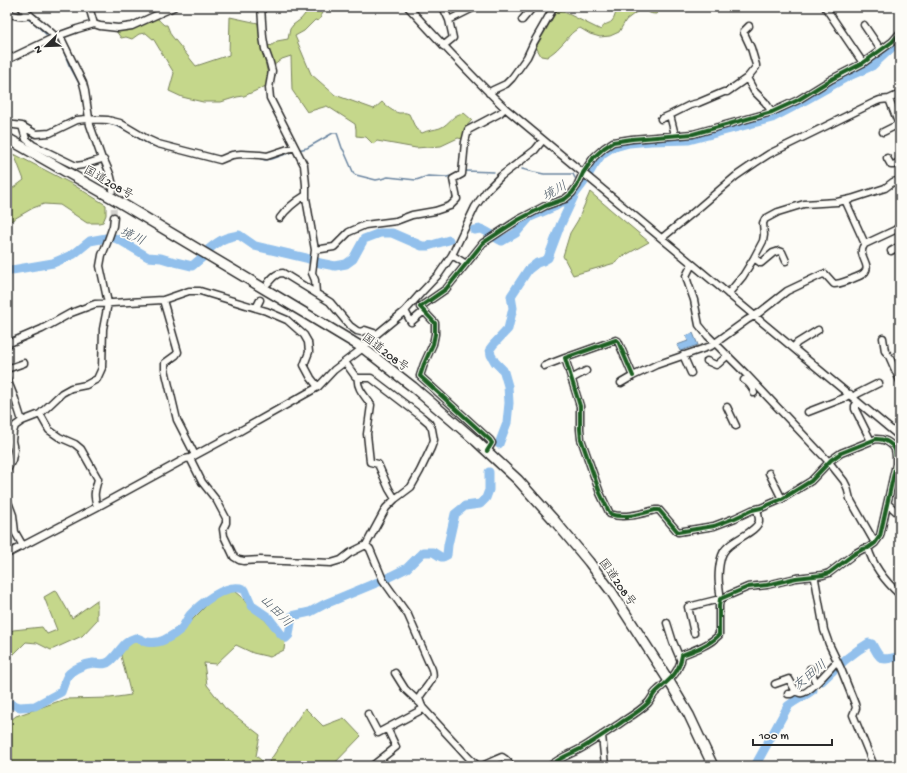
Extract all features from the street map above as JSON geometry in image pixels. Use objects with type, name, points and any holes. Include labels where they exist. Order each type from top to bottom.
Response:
[{"type":"highway","name":"国道208号","points":[[7,138],[121,203],[363,348],[413,387],[476,440],[518,480],[554,520],[611,591],[669,681],[688,715],[713,766]]},
{"type":"street","points":[[21,7],[47,28],[55,38],[83,83],[90,125],[102,159],[104,160],[112,177],[112,190]]},
{"type":"street","points":[[89,7],[94,24]]},
{"type":"street","points":[[7,60],[76,29],[94,24],[118,28],[132,26],[174,7]]},
{"type":"street","points":[[261,7],[265,49],[272,71],[269,88],[270,98],[304,165],[305,170],[306,195],[315,250],[312,273],[315,280],[316,293]]},
{"type":"street","points":[[408,7],[443,46],[505,108],[899,435],[892,444]]},
{"type":"street","points":[[443,7],[449,20],[453,38],[443,46]]},
{"type":"street","points":[[449,20],[475,7]]},
{"type":"street","points":[[522,20],[533,7]]},
{"type":"street","points":[[489,93],[506,84],[512,78],[527,57],[554,7]]},
{"type":"street","points":[[825,7],[863,63]]},
{"type":"street","points":[[7,12],[13,16],[24,17],[30,15]]},
{"type":"street","points":[[864,24],[881,50]]},
{"type":"street","points":[[661,118],[690,105],[727,92],[747,78],[756,67],[751,48],[744,33],[749,26]]},
{"type":"street","points":[[487,451],[492,443],[490,440],[420,376],[433,344],[435,323],[420,307],[446,290],[483,243],[518,220],[545,206],[565,198],[572,193],[594,157],[613,142],[632,138],[693,134],[772,112],[798,100],[832,78],[863,63],[892,42],[900,33]]},
{"type":"street","points":[[747,78],[754,91],[772,112]]},
{"type":"street","points":[[662,238],[768,151],[875,102],[900,94]]},
{"type":"street","points":[[883,132],[899,126],[888,99]]},
{"type":"street","points":[[315,250],[334,247],[348,232],[365,225],[396,221],[412,215],[435,211],[450,206],[457,199],[454,179],[463,171],[468,130],[500,113],[505,108]]},
{"type":"street","points":[[670,115],[676,135]]},
{"type":"street","points":[[7,124],[22,126],[36,134],[50,133],[77,120],[86,118],[108,120],[120,123],[158,144],[215,162],[232,155],[241,154],[267,156],[296,149]]},
{"type":"street","points":[[22,126],[26,139],[33,145],[76,166],[102,159]]},
{"type":"street","points":[[7,554],[240,431],[318,387],[334,370],[363,348],[377,334],[405,311],[439,274],[452,255],[475,207],[486,190],[501,176],[535,150],[543,140]]},
{"type":"street","points":[[887,158],[891,165],[900,162]]},
{"type":"street","points":[[728,294],[754,258],[763,241],[763,223],[765,218],[778,212],[804,204],[837,202],[851,199],[885,188],[893,182],[900,180]]},
{"type":"street","points":[[280,218],[288,209],[306,195]]},
{"type":"street","points":[[851,199],[846,202],[865,244]]},
{"type":"street","points":[[7,470],[12,460],[14,450],[12,441],[15,426],[22,421],[40,414],[62,394],[72,388],[86,385],[97,379],[102,368],[103,329],[108,303],[100,266],[102,255],[113,226],[114,217]]},
{"type":"street","points":[[621,383],[656,365],[711,346],[787,291],[823,274],[825,274],[834,284],[840,284],[864,273],[867,265],[861,251],[865,244],[900,226]]},
{"type":"street","points":[[891,251],[900,246]]},
{"type":"street","points":[[754,258],[761,263],[779,251],[782,252],[786,261]]},
{"type":"street","points":[[452,255],[466,264]]},
{"type":"street","points":[[692,264],[686,276],[694,300],[699,325],[828,462],[844,481],[850,499],[875,543]]},
{"type":"street","points":[[268,283],[274,276],[283,273],[331,303],[350,326],[357,331],[361,332],[365,330],[377,334]]},
{"type":"street","points":[[7,344],[42,329],[71,313],[95,304],[163,300],[189,291],[200,291],[256,308],[287,320],[304,335],[308,342],[309,352],[304,365],[318,387]]},
{"type":"street","points":[[163,300],[178,352],[165,363],[165,369],[177,420],[202,482],[217,501],[224,513],[226,523],[224,536],[234,557],[237,559],[244,561],[260,560],[331,563],[340,560],[366,545],[386,508],[411,487],[420,471],[434,440],[429,423],[371,378],[358,378],[355,376],[345,362]]},
{"type":"street","points":[[256,308],[260,300]]},
{"type":"street","points":[[405,311],[411,322],[424,311]]},
{"type":"street","points":[[793,348],[797,343],[818,330]]},
{"type":"street","points":[[883,338],[885,351],[889,356],[900,381]]},
{"type":"street","points":[[544,366],[616,340],[618,341],[633,376]]},
{"type":"street","points":[[683,355],[691,373]]},
{"type":"street","points":[[707,361],[716,365],[728,356]]},
{"type":"street","points":[[565,358],[580,406],[581,439],[600,493],[610,514],[631,516],[659,510],[678,532],[714,526],[782,499],[811,481],[828,462],[841,453],[872,440],[880,439],[892,444],[895,449],[898,466],[880,536],[875,543],[854,554],[829,573],[796,578],[767,585],[752,586],[720,599],[688,607],[694,633]]},
{"type":"street","points":[[7,370],[24,363]]},
{"type":"street","points":[[571,379],[586,371]]},
{"type":"street","points":[[358,378],[357,383],[371,405],[367,434],[370,462],[378,464],[395,499]]},
{"type":"street","points":[[7,380],[22,421]]},
{"type":"street","points":[[744,380],[752,387],[754,393]]},
{"type":"street","points":[[872,440],[855,409],[854,398],[857,394],[879,383]]},
{"type":"street","points":[[808,412],[844,398],[854,398]]},
{"type":"street","points":[[727,407],[736,426]]},
{"type":"street","points":[[40,414],[49,430],[59,438],[75,444],[81,449],[98,479],[94,492],[97,507]]},
{"type":"street","points":[[769,473],[782,499]]},
{"type":"street","points":[[7,498],[14,515],[15,532],[23,546]]},
{"type":"street","points":[[887,504],[900,515]]},
{"type":"street","points":[[550,766],[566,755],[585,746],[642,708],[648,703],[655,692],[669,681],[680,665],[682,655],[706,644],[719,635],[719,606],[721,595],[718,576],[722,554],[731,544],[757,526],[759,519],[757,509]]},
{"type":"street","points":[[366,545],[370,549],[382,578],[408,615],[434,674],[432,680],[419,698],[422,706]]},
{"type":"street","points":[[868,548],[879,571],[900,595]]},
{"type":"street","points":[[815,576],[824,630],[855,704],[856,708],[853,715],[873,764],[865,766]]},
{"type":"street","points":[[667,623],[670,636],[681,661]]},
{"type":"street","points":[[775,684],[789,679],[796,691],[803,694],[812,688],[838,662]]},
{"type":"street","points":[[810,669],[816,683]]},
{"type":"street","points":[[395,673],[405,689],[478,766]]},
{"type":"street","points":[[788,694],[796,691]]},
{"type":"street","points":[[368,714],[378,733],[422,706]]},
{"type":"street","points":[[372,766],[396,747],[387,728]]},
{"type":"street","points":[[602,735],[605,766]]},
{"type":"street","points":[[482,766],[502,758],[512,766]]},
{"type":"green space","points":[[309,7],[324,7],[328,9],[321,14],[318,21],[315,20],[304,31],[295,36],[311,74],[335,95],[374,109],[382,102],[394,111],[409,114],[416,129],[422,133],[440,128],[457,115],[464,113],[472,120],[465,128],[468,140],[458,138],[441,146],[416,148],[377,141],[373,144],[366,137],[356,136],[355,124],[327,106],[307,112],[292,90],[291,56],[282,59],[273,66],[268,47],[277,41],[288,39],[290,29],[301,19]]},
{"type":"green space","points":[[617,7],[643,7],[626,20],[619,32],[610,36],[600,37],[590,34],[580,28],[574,31],[547,57],[541,56],[536,47],[558,9],[601,30],[605,25],[613,20]]},
{"type":"green space","points":[[643,7],[663,7],[656,14],[652,14]]},
{"type":"green space","points":[[157,17],[164,25],[167,25],[171,35],[196,66],[229,55],[230,17],[258,23],[269,80],[266,86],[244,96],[221,102],[203,102],[182,97],[169,91],[174,73],[154,40],[146,33],[139,34],[132,39],[126,37],[121,38],[116,31],[131,29]]},
{"type":"green space","points":[[14,154],[72,184],[106,205],[106,215],[103,222],[87,223],[60,205],[44,204],[33,208],[7,223],[7,192],[24,180]]},
{"type":"green space","points":[[590,192],[649,242],[622,257],[615,263],[573,275],[563,256],[570,233],[578,220]]},
{"type":"green space","points":[[56,590],[72,618],[97,600],[97,620],[82,636],[51,650],[37,643],[26,642],[9,659],[7,659],[7,635],[13,630],[42,627],[47,634],[57,630],[44,597]]},
{"type":"green space","points":[[235,591],[250,608],[264,619],[285,641],[284,650],[270,657],[253,653],[236,645],[216,664],[204,663],[207,685],[225,708],[260,735],[256,756],[267,765],[305,708],[323,726],[344,718],[361,736],[332,766],[7,766],[7,723],[16,716],[65,699],[110,698],[131,695],[121,656],[123,650],[133,638],[154,646],[174,638],[210,602],[225,593]]},
{"type":"water","points":[[693,333],[698,345],[680,351],[677,345],[688,341],[686,336]]},
{"type":"waterway","points":[[26,18],[33,22],[49,37]]},
{"type":"waterway","name":"境川","points":[[474,230],[484,230],[502,241],[516,233],[530,217],[556,206],[575,194],[602,154],[611,148],[629,143],[689,140],[772,118],[845,78],[872,66],[900,40]]},
{"type":"waterway","points":[[62,47],[69,65],[81,87]]},
{"type":"waterway","points":[[83,95],[84,103]]},
{"type":"waterway","points":[[105,123],[117,126],[130,132],[151,145],[169,150]]},
{"type":"waterway","points":[[298,150],[307,148],[333,133],[337,133],[342,148],[354,174],[356,175],[376,180],[388,177],[416,180],[428,176],[447,177],[454,175]]},
{"type":"waterway","points":[[258,158],[265,160],[272,159],[294,151]]},
{"type":"waterway","points":[[188,155],[208,160]]},
{"type":"waterway","points":[[221,162],[238,157],[252,158]]},
{"type":"waterway","points":[[522,169],[544,174],[573,174],[575,178]]},
{"type":"waterway","points":[[465,171],[494,172]]},
{"type":"waterway","name":"山田川","points":[[499,444],[507,423],[509,403],[508,386],[504,372],[495,362],[491,355],[490,349],[508,329],[513,308],[511,296],[528,270],[537,263],[548,258],[560,226],[575,194]]},
{"type":"waterway","name":"境川","points":[[209,249],[223,239],[239,235],[255,246],[335,266],[346,264],[353,259],[364,239],[380,233],[392,233],[422,246],[428,246],[449,240]]},
{"type":"waterway","name":"境川","points":[[7,273],[12,270],[53,263],[74,254],[90,241],[106,238],[115,238],[148,257],[161,258],[192,266],[204,256]]},
{"type":"waterway","name":"山田川","points":[[7,703],[20,707],[35,706],[61,692],[68,675],[73,671],[79,667],[93,663],[108,663],[127,642],[136,638],[153,643],[166,639],[182,628],[190,615],[200,606],[213,596],[227,589],[240,588],[245,590],[252,606],[268,617],[286,638],[289,635],[292,616],[310,612],[325,604],[383,580],[407,568],[423,552],[433,552],[441,557],[447,555],[455,514],[465,506],[480,504],[486,498],[489,490],[489,472]]},
{"type":"waterway","name":"友田川","points":[[822,681],[844,660],[869,643],[872,644],[882,658],[889,659],[900,656]]},
{"type":"waterway","name":"友田川","points":[[755,766],[788,706],[813,690]]},
{"type":"tunnel","points":[[113,190],[114,217]]},
{"type":"cycle path","points":[[487,451],[492,443],[490,440],[420,376],[433,344],[435,334],[435,323],[420,307],[446,289],[483,243],[518,220],[545,206],[565,199],[577,186],[583,173],[594,157],[613,142],[693,134],[772,112],[798,100],[832,79],[863,63],[892,42],[900,33]]},
{"type":"cycle path","points":[[550,766],[587,745],[640,710],[673,676],[679,667],[682,655],[715,639],[719,635],[720,599],[748,587],[767,585],[796,578],[829,573],[854,554],[875,543],[880,536],[896,464],[896,453],[892,445],[885,440],[876,439],[841,453],[831,460],[811,481],[782,499],[714,526],[678,532],[659,510],[627,516],[610,514],[600,493],[581,439],[580,406],[565,358],[616,340],[618,341],[633,376]]}]
